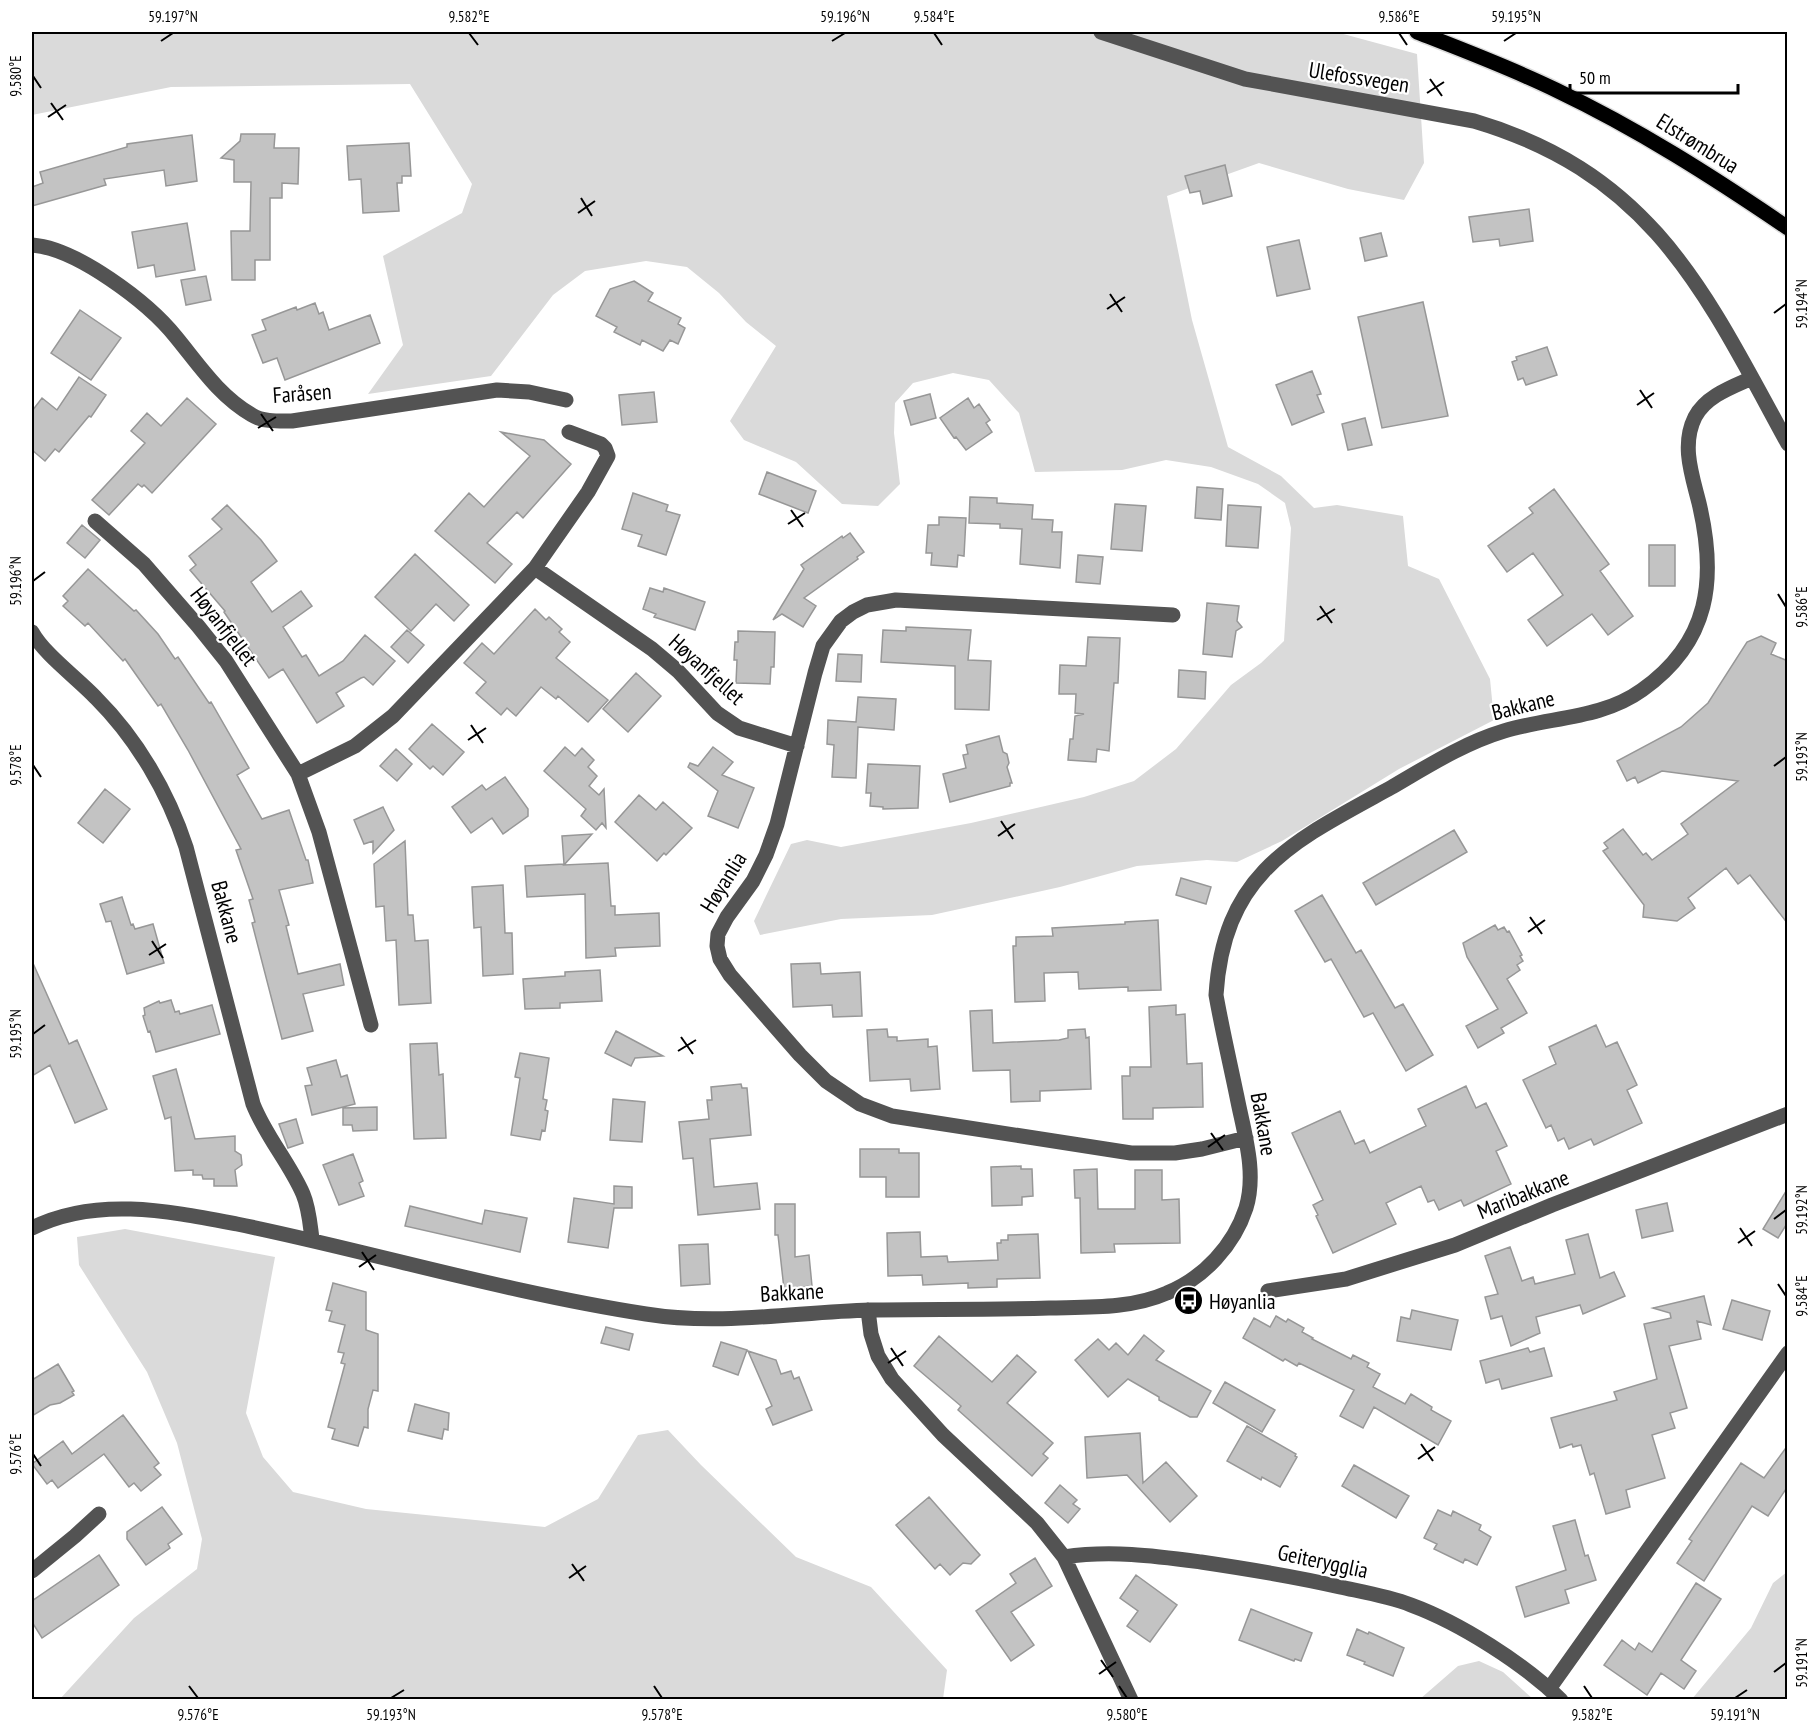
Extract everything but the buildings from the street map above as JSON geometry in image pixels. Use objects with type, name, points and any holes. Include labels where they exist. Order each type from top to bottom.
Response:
[{"type":"main road","name":"Elstrømbrua","points":[[1417,32],[1555,89],[1611,117],[1712,176],[1788,228]]},
{"type":"street","name":"Ulefossvegen","points":[[1101,32],[1245,79],[1474,121],[1508,131],[1577,164],[1640,214],[1671,248],[1723,324],[1788,444]]},
{"type":"street","name":"Faråsen","points":[[32,245],[70,255],[134,298],[169,329],[211,382],[254,416],[292,421],[497,390],[530,392],[566,400]]},
{"type":"street","name":"Bakkane","points":[[32,1228],[63,1216],[81,1213],[133,1208],[159,1210],[312,1239],[524,1290],[652,1315],[742,1317],[868,1310],[958,1311],[1089,1307],[1146,1301],[1184,1285],[1207,1268],[1224,1250],[1237,1229],[1250,1192],[1250,1158],[1216,995],[1223,943],[1231,919],[1243,898],[1264,871],[1292,846],[1350,810],[1474,742],[1504,731],[1589,713],[1618,704],[1659,678],[1685,648],[1702,609],[1707,588],[1708,548],[1688,460],[1691,429],[1696,415],[1713,397],[1752,378]]},
{"type":"street","points":[[298,774],[355,746],[374,733],[393,716],[534,568],[588,492],[608,456],[601,444],[569,432]]},
{"type":"street","name":"Høyanfjellet","points":[[95,521],[144,564],[198,626],[226,662],[298,774],[319,832],[371,1025]]},
{"type":"street","name":"Høyanfjellet","points":[[534,568],[652,649],[678,671],[717,713],[739,728],[797,746]]},
{"type":"street","name":"Høyanlia","points":[[1173,615],[896,600],[867,605],[841,621],[823,646],[777,824],[766,855],[753,881],[727,916],[718,934],[717,946],[720,959],[730,975],[800,1055],[826,1081],[860,1104],[892,1116],[1131,1153],[1175,1153],[1246,1138]]},
{"type":"street","name":"Bakkane","points":[[32,632],[44,648],[114,718],[139,751],[178,820],[253,1104],[267,1135],[303,1195],[309,1212],[312,1239]]},
{"type":"street","name":"Maribakkane","points":[[1268,1291],[1346,1279],[1455,1245],[1788,1114]]},
{"type":"street","points":[[868,1310],[871,1334],[878,1356],[892,1379],[943,1435],[1037,1523],[1065,1557],[1131,1700]]},
{"type":"street","name":"Geiterygglia","points":[[1065,1557],[1093,1552],[1166,1557],[1302,1578],[1410,1604],[1484,1642],[1555,1694],[1788,1353]]},
{"type":"street","points":[[32,1571],[99,1514]]},
{"type":"shaded area","points":[[32,32],[1336,32],[1417,54],[1424,163],[1404,200],[1348,189],[1259,163],[1167,196],[1192,320],[1228,447],[1281,476],[1314,508],[1337,505],[1403,516],[1408,566],[1439,579],[1490,679],[1494,720],[1399,769],[1282,841],[1237,862],[1207,860],[1137,866],[1060,887],[932,915],[841,919],[760,935],[754,921],[791,844],[807,840],[841,847],[971,823],[1084,797],[1134,781],[1176,749],[1231,685],[1261,663],[1284,641],[1291,528],[1285,503],[1258,484],[1211,467],[1166,460],[1122,470],[1035,472],[1019,413],[989,380],[953,373],[913,383],[895,403],[894,433],[900,484],[878,506],[842,504],[796,462],[744,440],[730,421],[776,346],[746,322],[719,293],[687,267],[646,261],[585,271],[553,295],[491,376],[368,394],[403,345],[383,256],[462,213],[472,184],[410,84],[171,87],[32,115]]},
{"type":"shaded area","points":[[125,1229],[275,1257],[246,1413],[263,1457],[293,1492],[366,1509],[545,1527],[598,1499],[638,1435],[668,1430],[796,1557],[871,1587],[947,1670],[943,1699],[60,1699],[134,1618],[197,1569],[202,1539],[177,1443],[147,1372],[79,1265],[77,1237]]},
{"type":"shaded area","points":[[1787,1572],[1787,1699],[1692,1699],[1751,1628],[1773,1583]]},
{"type":"shaded area","points":[[1479,1661],[1503,1672],[1533,1699],[1420,1699],[1458,1666]]},
{"type":"place","name":"Høyanlia","points":[[1188,1301]]}]
